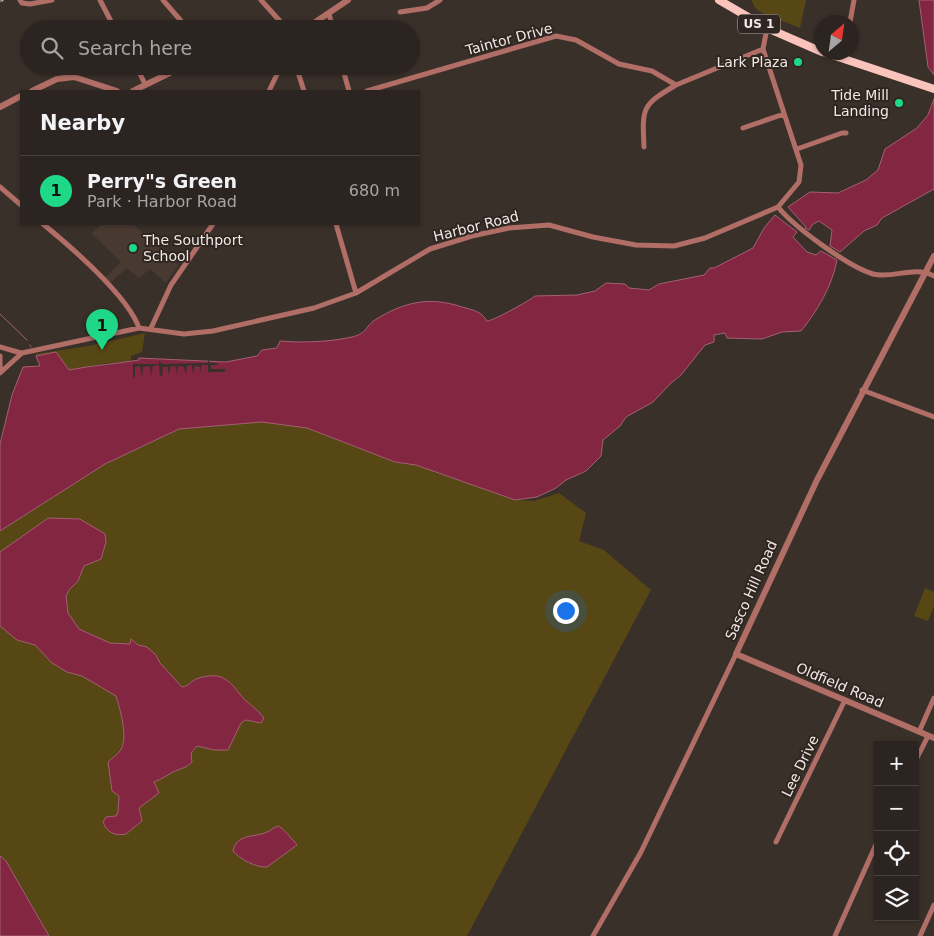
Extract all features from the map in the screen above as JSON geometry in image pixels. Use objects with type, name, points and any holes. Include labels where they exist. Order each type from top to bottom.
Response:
[{"type":"main road","name":"US 1","points":[[719,0],[767,28],[814,49]]},
{"type":"main road","name":"US 1","points":[[854,60],[934,89]]},
{"type":"street","points":[[20,0],[22,3],[30,4],[52,0]]},
{"type":"street","points":[[100,0],[110,20]]},
{"type":"street","points":[[163,0],[180,20]]},
{"type":"street","points":[[260,0],[279,20]]},
{"type":"street","points":[[319,20],[348,0]]},
{"type":"street","points":[[400,12],[427,8],[440,0]]},
{"type":"street","points":[[851,15],[854,0]]},
{"type":"street","points":[[329,14],[331,20]]},
{"type":"street","points":[[767,28],[762,49],[801,165],[799,182],[778,208],[786,218],[836,254],[874,274],[924,271],[934,276]]},
{"type":"street","name":"Taintor Drive","points":[[370,90],[556,36],[576,40],[619,64],[652,70],[676,85]]},
{"type":"street","points":[[644,147],[643,123],[652,99],[676,85],[762,49]]},
{"type":"street","points":[[140,75],[145,84]]},
{"type":"street","points":[[135,90],[164,75]]},
{"type":"street","points":[[269,90],[277,75]]},
{"type":"street","points":[[299,75],[304,90]]},
{"type":"street","points":[[345,75],[349,90]]},
{"type":"street","points":[[34,90],[66,76],[114,90]]},
{"type":"street","points":[[0,106],[20,96]]},
{"type":"street","points":[[743,128],[784,114]]},
{"type":"street","points":[[797,150],[842,132],[846,133]]},
{"type":"street","points":[[0,187],[20,204]]},
{"type":"street","name":"Harbor Road","points":[[22,353],[139,328],[151,328],[184,334],[213,332],[314,308],[356,293],[430,249],[472,236],[508,228],[549,225],[593,237],[636,245],[674,246],[705,238],[778,208]]},
{"type":"street","points":[[44,225],[78,254],[121,301],[139,328]]},
{"type":"street","points":[[151,328],[171,285],[213,225]]},
{"type":"street","points":[[336,225],[356,293]]},
{"type":"street","name":"Sasco Hill Road","points":[[593,936],[645,846],[792,531],[862,390],[924,271],[934,256]]},
{"type":"street","points":[[0,347],[22,353]]},
{"type":"street","points":[[0,371],[22,353]]},
{"type":"street","points":[[0,356],[0,371]]},
{"type":"street","points":[[862,390],[934,417]]},
{"type":"street","name":"Oldfield Road","points":[[736,654],[931,737]]},
{"type":"street","points":[[919,732],[934,698]]},
{"type":"street","name":"Lee Drive","points":[[776,842],[845,700]]},
{"type":"street","points":[[919,756],[931,737]]},
{"type":"street","points":[[837,935],[874,849]]},
{"type":"street","points":[[920,936],[934,906]]},
{"type":"shaded area","points":[[751,0],[806,0],[800,28],[762,13],[756,9]]},
{"type":"shaded area","points":[[919,0],[934,0],[934,75],[928,67]]},
{"type":"shaded area","points":[[934,99],[934,189],[882,218],[877,225],[864,231],[840,252],[830,246],[832,230],[819,221],[813,224],[809,230],[805,228],[788,207],[810,192],[838,193],[866,180],[878,170],[885,149],[917,128],[928,115]]},
{"type":"shaded area","points":[[775,215],[797,232],[793,237],[807,252],[816,255],[821,251],[837,260],[832,279],[824,297],[801,331],[782,332],[762,339],[727,338],[725,333],[714,335],[714,342],[705,345],[681,375],[653,402],[626,417],[620,426],[603,440],[601,456],[586,471],[537,497],[515,500],[416,465],[395,462],[307,428],[262,422],[179,429],[105,464],[0,531],[0,444],[12,395],[23,367],[40,366],[36,356],[56,352],[69,370],[139,360],[139,358],[226,362],[257,356],[262,350],[277,348],[280,341],[316,342],[352,337],[361,334],[372,322],[385,314],[406,305],[428,302],[439,302],[473,310],[482,315],[487,321],[535,296],[577,295],[595,291],[606,283],[625,284],[629,288],[649,290],[659,284],[704,275],[710,268],[714,268],[753,248],[764,228]]},
{"type":"shaded area","name":"The Southport School","points":[[100,225],[134,225],[178,265],[166,283],[150,269],[139,278],[127,268],[110,283],[105,278],[121,262],[92,234]]},
{"type":"shaded area","points":[[145,333],[142,352],[131,356],[131,362],[107,363],[69,370],[56,352],[36,356],[35,354],[89,346]]},
{"type":"shaded area","points":[[262,422],[307,428],[395,462],[416,465],[515,500],[534,501],[559,493],[586,513],[579,541],[604,550],[651,590],[467,936],[49,936],[6,861],[0,856],[0,531],[105,464],[179,429]]},
{"type":"shaded area","points":[[48,518],[80,519],[105,534],[106,542],[101,559],[84,566],[78,581],[66,596],[68,613],[79,629],[110,643],[130,644],[131,639],[138,645],[147,647],[156,655],[160,663],[182,687],[206,676],[218,676],[227,680],[264,718],[261,723],[246,720],[241,723],[228,750],[214,750],[197,746],[191,753],[192,762],[190,764],[154,782],[159,793],[139,808],[142,821],[126,834],[118,835],[112,833],[103,822],[106,817],[116,816],[118,812],[119,796],[112,791],[108,762],[120,751],[124,739],[123,724],[116,696],[82,676],[67,672],[52,663],[35,645],[17,640],[0,626],[0,552]]},
{"type":"shaded area","points":[[925,588],[934,592],[934,606],[928,621],[914,616]]},
{"type":"shaded area","points":[[278,826],[297,845],[267,867],[248,862],[233,851],[238,841],[268,832]]},
{"type":"shaded area","points":[[0,856],[6,861],[49,936],[0,936]]},
{"type":"pier","points":[[159,360],[162,364],[208,363],[208,360],[210,363],[217,363],[217,365],[211,365],[211,369],[225,369],[225,372],[208,372],[208,365],[202,365],[200,373],[200,367],[195,365],[193,374],[192,365],[187,366],[186,375],[184,367],[178,366],[177,375],[176,367],[171,366],[168,375],[168,367],[163,367],[162,376],[160,376],[159,365],[153,366],[151,376],[150,366],[143,367],[142,378],[140,366],[135,367],[135,377],[133,378],[133,364],[159,364]]},
{"type":"waterway","points":[[0,314],[27,340]]},
{"type":"place","name":"Lark Plaza","points":[[798,62]]},
{"type":"place","name":"Tide Mill Landing","points":[[899,103]]},
{"type":"place","name":"The Southport School","points":[[133,248]]},
{"type":"place","name":"Perry\"s Green","points":[[102,350]]}]
